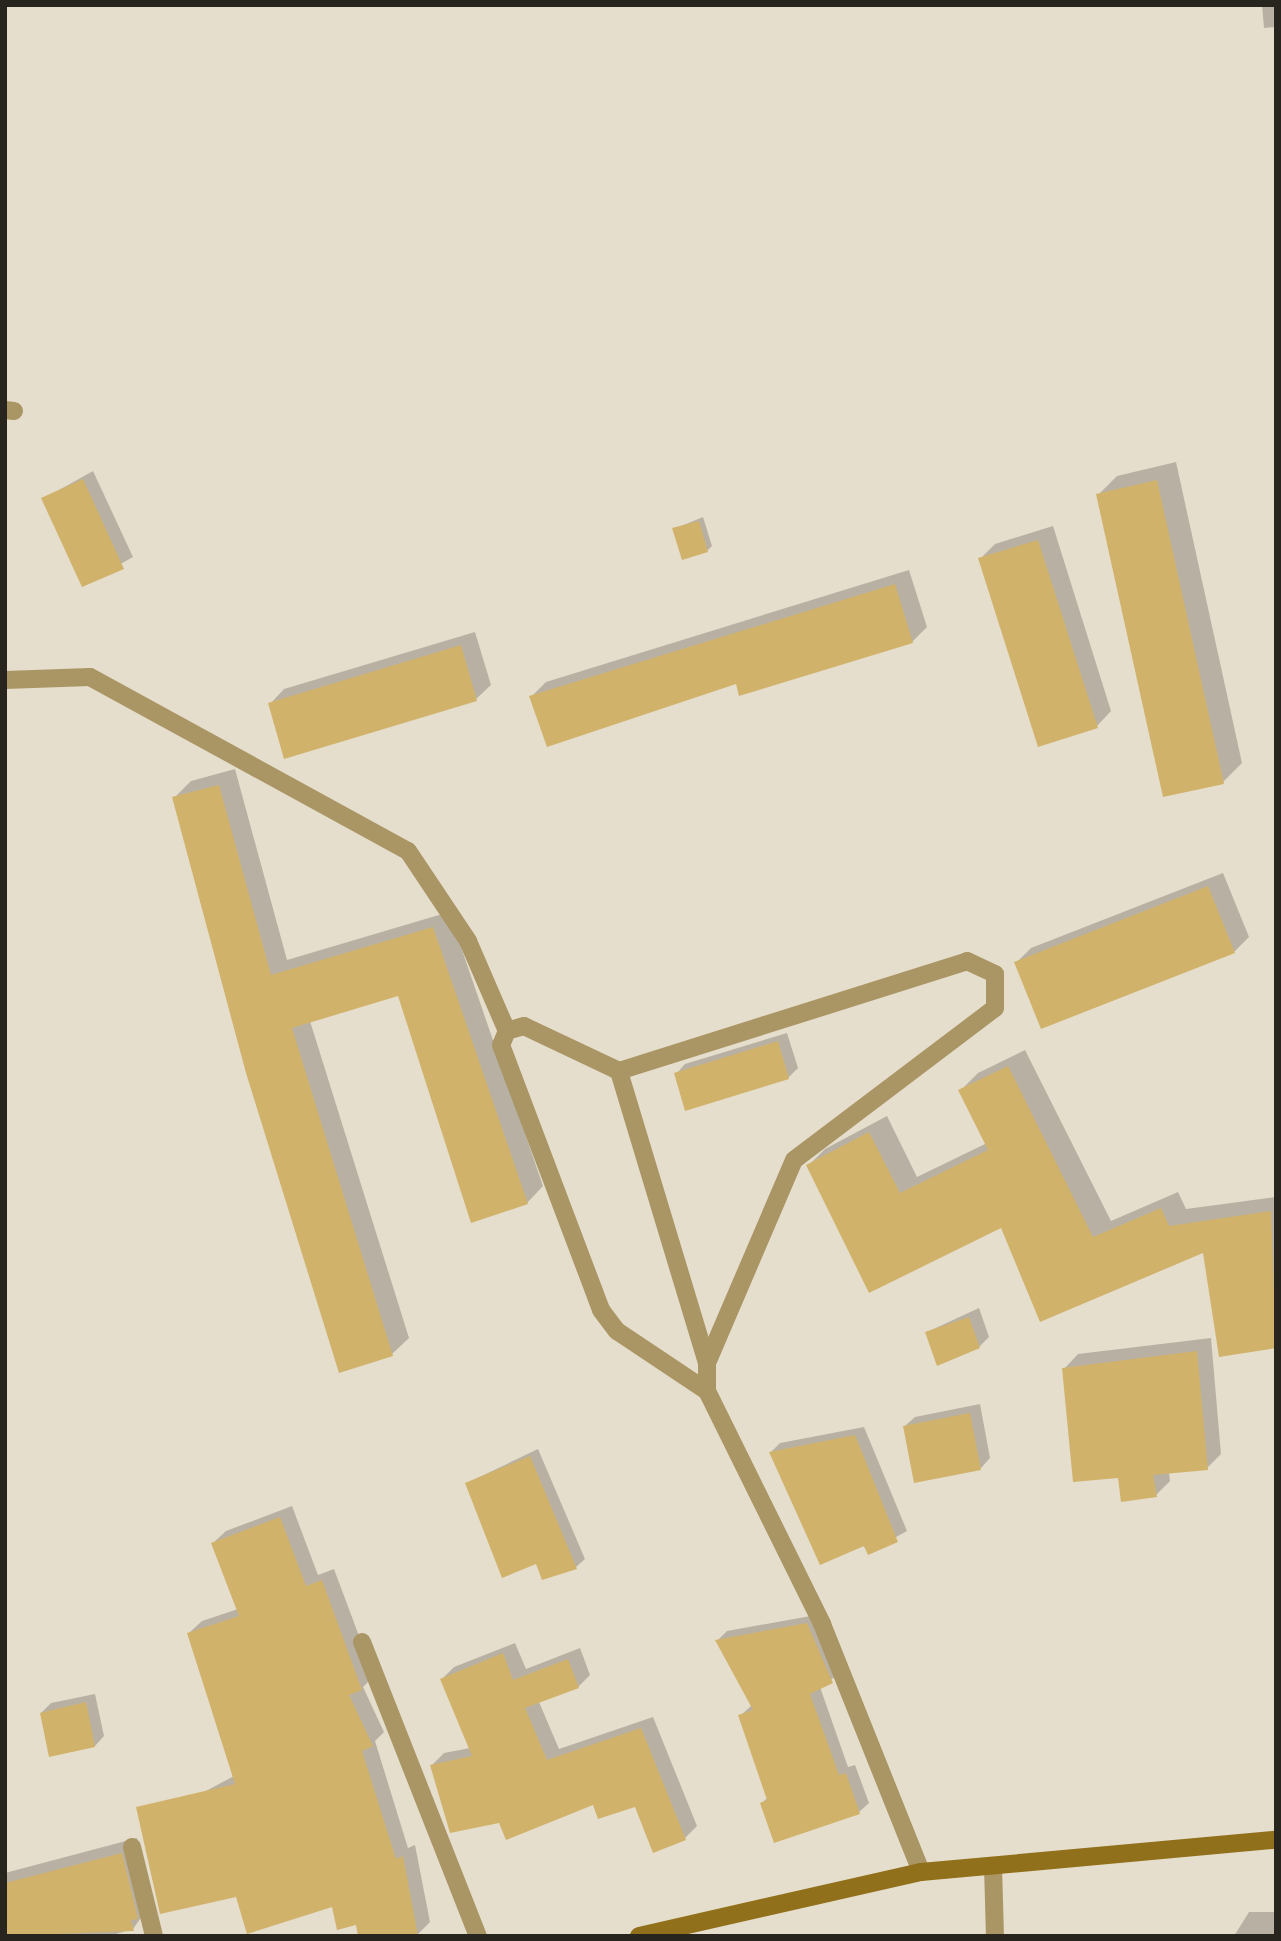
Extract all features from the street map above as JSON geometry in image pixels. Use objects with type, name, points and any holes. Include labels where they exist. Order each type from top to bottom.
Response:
[{"type":"main road","points":[[639,1936],[696,1929],[920,1872],[1276,1840]]},
{"type":"street","points":[[5,680],[90,677],[408,851],[468,941],[506,1031],[501,1045],[601,1310],[617,1331],[707,1391]]},
{"type":"street","points":[[506,1031],[524,1026],[619,1071],[967,961],[995,974],[995,1008],[794,1160],[707,1363]]},
{"type":"street","points":[[619,1071],[707,1363],[707,1391],[822,1624],[920,1872]]},
{"type":"street","points":[[362,1642],[478,1936]]},
{"type":"street","points":[[132,1847],[154,1936]]},
{"type":"street","points":[[993,1866],[995,1936]]},
{"type":"building","points":[[83,479],[124,569],[82,587],[41,498]]},
{"type":"building","points":[[1157,480],[1224,784],[1163,797],[1096,494]]},
{"type":"building","points":[[699,521],[708,552],[682,560],[672,528]]},
{"type":"building","points":[[1038,540],[1098,728],[1038,747],[978,558]]},
{"type":"building","points":[[895,584],[913,643],[739,696],[736,684],[547,747],[529,696]]},
{"type":"building","points":[[461,645],[477,701],[284,759],[268,703]]},
{"type":"building","points":[[219,785],[271,975],[433,927],[528,1204],[471,1223],[398,996],[292,1028],[393,1356],[339,1373],[246,1073],[172,797]]},
{"type":"building","points":[[1208,886],[1235,953],[1041,1029],[1014,962]]},
{"type":"building","points":[[778,1041],[789,1079],[685,1111],[674,1073]]},
{"type":"building","points":[[1008,1066],[1093,1237],[1161,1208],[1169,1226],[1271,1211],[1276,1348],[1219,1357],[1203,1253],[1040,1322],[1001,1228],[869,1293],[806,1165],[869,1132],[900,1193],[988,1150],[958,1090]]},
{"type":"building","points":[[969,1317],[980,1348],[937,1366],[925,1332]]},
{"type":"building","points":[[1197,1351],[1208,1470],[1153,1475],[1157,1497],[1121,1502],[1118,1478],[1073,1482],[1062,1368]]},
{"type":"building","points":[[970,1413],[981,1470],[914,1483],[903,1426]]},
{"type":"building","points":[[855,1435],[898,1542],[868,1555],[864,1546],[820,1565],[769,1452]]},
{"type":"building","points":[[530,1456],[577,1569],[542,1580],[536,1564],[502,1578],[465,1483]]},
{"type":"building","points":[[280,1517],[306,1586],[322,1580],[362,1690],[349,1695],[373,1746],[362,1751],[396,1859],[403,1856],[418,1936],[358,1936],[356,1925],[337,1930],[332,1907],[247,1934],[236,1897],[160,1914],[136,1807],[235,1784],[187,1633],[239,1616],[211,1543]]},
{"type":"building","points":[[807,1623],[833,1683],[810,1694],[839,1775],[846,1773],[860,1814],[774,1843],[760,1803],[767,1800],[738,1715],[753,1710],[715,1640]]},
{"type":"building","points":[[503,1653],[513,1680],[568,1659],[579,1688],[525,1708],[547,1760],[641,1728],[686,1840],[653,1853],[635,1807],[598,1819],[593,1805],[506,1840],[499,1823],[450,1833],[430,1765],[472,1756],[440,1679]]},
{"type":"building","points":[[86,1702],[95,1747],[49,1757],[40,1713]]},
{"type":"building","points":[[122,1853],[138,1919],[131,1920],[134,1931],[5,1936],[5,1883]]}]
